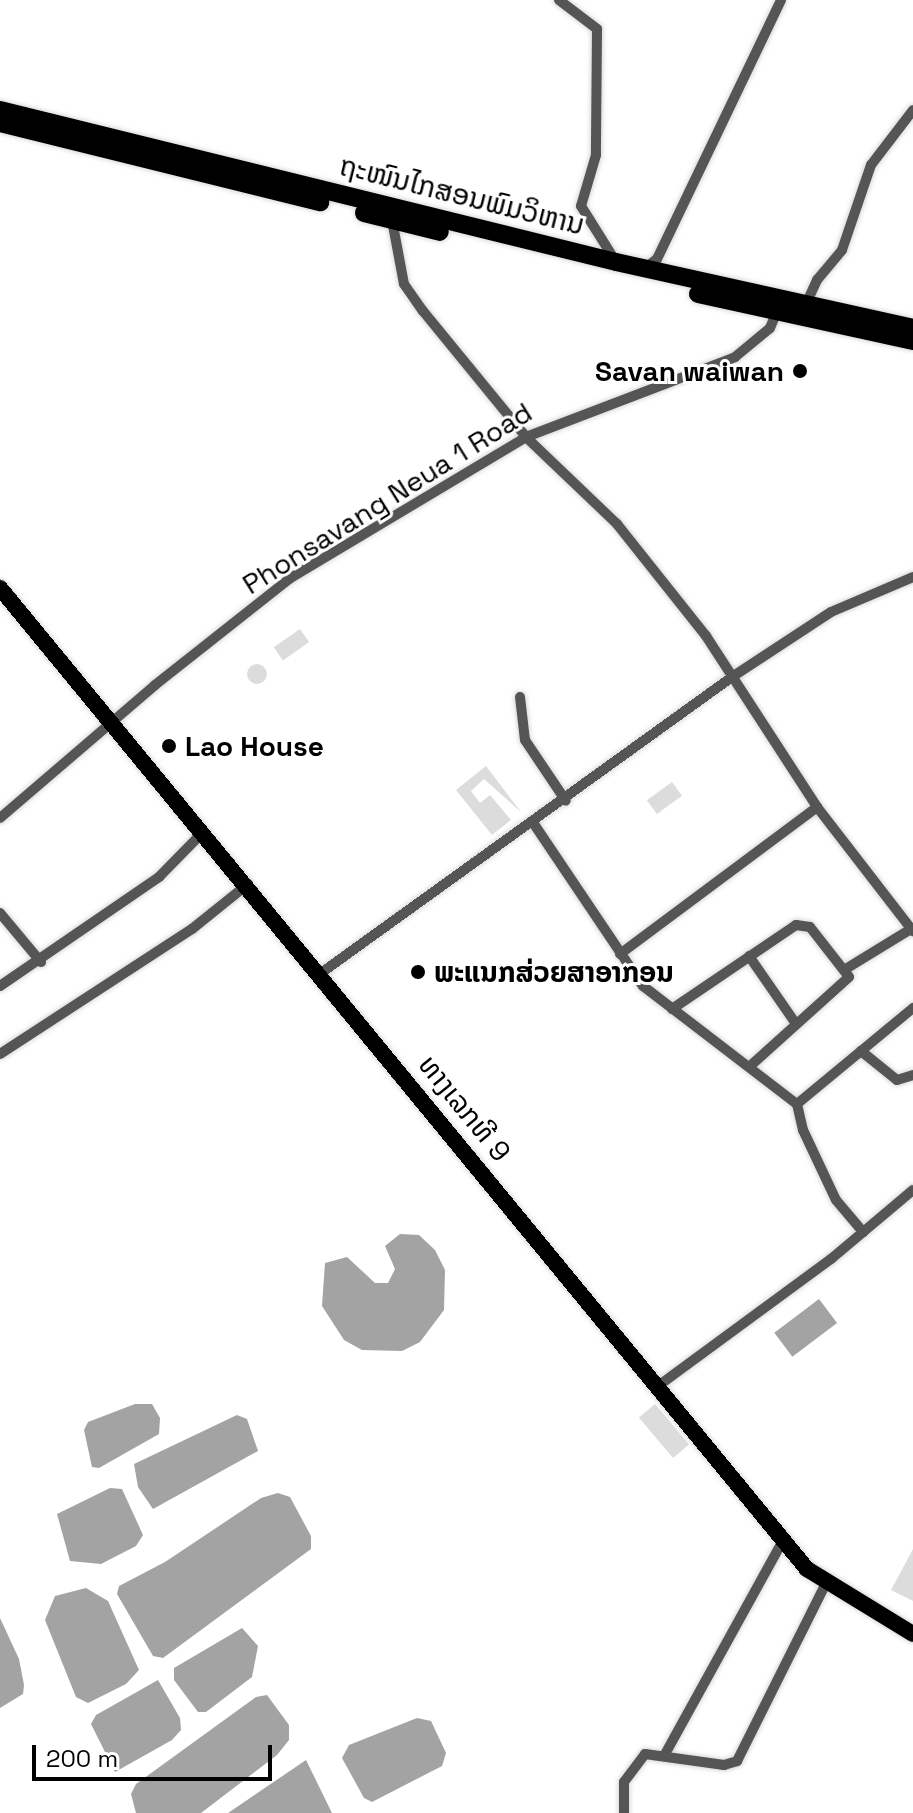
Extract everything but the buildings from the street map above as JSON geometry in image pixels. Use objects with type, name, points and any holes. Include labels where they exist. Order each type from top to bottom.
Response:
[{"type":"highway","name":"ຖະໜົນໄກສອນພົມວິຫານ","points":[[0,110],[645,269],[913,341]]},
{"type":"highway","name":"ຖະໜົນໄກສອນພົມວິຫານ","points":[[0,123],[392,220],[779,306],[805,306],[913,328]]},
{"type":"main road","name":"ທາງເລກທີ 9","points":[[0,588],[248,884],[783,1540],[826,1583],[913,1634]]},
{"type":"street","points":[[559,0],[597,29],[596,155],[581,206],[616,262]]},
{"type":"street","points":[[645,269],[657,259],[781,0]]},
{"type":"street","points":[[805,306],[817,280],[842,250],[871,165],[913,110]]},
{"type":"street","points":[[392,220],[404,284],[526,437],[617,524],[706,636],[817,807],[912,930],[844,970]]},
{"type":"street","name":"Phonsavang Neua 1 Road","points":[[0,818],[111,723],[289,579],[526,437],[560,420],[710,370],[758,339],[779,306]]},
{"type":"street","points":[[321,973],[566,801],[732,677],[831,612],[913,577]]},
{"type":"street","points":[[520,697],[525,740],[566,801]]},
{"type":"street","points":[[620,954],[817,807]]},
{"type":"street","points":[[534,824],[643,986],[797,1104],[803,1130],[836,1200],[863,1232]]},
{"type":"street","points":[[0,986],[41,962],[159,877],[204,831]]},
{"type":"street","points":[[0,1054],[192,929],[248,884]]},
{"type":"street","points":[[902,917],[913,912]]},
{"type":"street","points":[[0,913],[41,962]]},
{"type":"street","points":[[672,1009],[796,925],[810,927],[849,977],[750,1066]]},
{"type":"street","points":[[749,956],[796,1024]]},
{"type":"street","points":[[797,1104],[913,1008]]},
{"type":"street","points":[[861,1051],[897,1080],[913,1075]]},
{"type":"street","points":[[658,1386],[863,1232],[913,1190]]},
{"type":"street","points":[[664,1756],[783,1540]]},
{"type":"street","points":[[624,1813],[626,1777],[645,1754],[724,1765],[737,1761],[826,1583]]},
{"type":"shaded area","points":[[300,629],[309,642],[283,660],[274,647]]},
{"type":"shaded area","points":[[257,664],[264,667],[267,674],[264,681],[257,684],[250,681],[247,674],[250,667]]},
{"type":"shaded area","points":[[486,766],[521,812],[484,779],[471,791],[480,803],[490,795],[511,820],[492,835],[456,790]]},
{"type":"shaded area","points":[[672,782],[682,796],[657,814],[647,800]]},
{"type":"shaded area","points":[[400,1234],[419,1235],[435,1250],[445,1270],[444,1310],[420,1342],[402,1351],[362,1350],[344,1340],[322,1306],[325,1263],[347,1257],[375,1283],[388,1283],[395,1269],[385,1246]]},
{"type":"shaded area","points":[[819,1299],[837,1323],[792,1357],[774,1333]]},
{"type":"shaded area","points":[[135,1404],[152,1404],[160,1418],[159,1434],[99,1468],[92,1467],[84,1430],[88,1422]]},
{"type":"shaded area","points":[[655,1404],[689,1445],[673,1458],[639,1417]]},
{"type":"shaded area","points":[[237,1415],[247,1419],[258,1451],[153,1509],[138,1487],[134,1464]]},
{"type":"shaded area","points":[[110,1488],[122,1489],[143,1535],[136,1546],[101,1564],[70,1561],[57,1514]]},
{"type":"shaded area","points":[[278,1493],[290,1497],[311,1536],[311,1549],[163,1658],[153,1656],[117,1594],[119,1586],[165,1562],[261,1498]]},
{"type":"shaded area","points":[[913,1549],[913,1601],[891,1590]]},
{"type":"shaded area","points":[[86,1588],[108,1601],[139,1670],[126,1684],[88,1703],[76,1697],[45,1620],[55,1596]]},
{"type":"shaded area","points":[[0,1618],[19,1659],[24,1685],[23,1694],[0,1708]]},
{"type":"shaded area","points":[[242,1628],[258,1646],[252,1677],[206,1712],[198,1712],[174,1680],[174,1668]]},
{"type":"shaded area","points":[[158,1680],[180,1718],[181,1730],[172,1740],[115,1772],[91,1724],[96,1715]]},
{"type":"shaded area","points":[[267,1695],[289,1725],[289,1740],[277,1755],[201,1813],[136,1813],[131,1794],[136,1784],[256,1697]]},
{"type":"shaded area","points":[[417,1718],[431,1721],[446,1753],[442,1766],[372,1802],[364,1798],[342,1758],[349,1745]]},
{"type":"shaded area","points":[[306,1760],[332,1813],[228,1813]]},
{"type":"place","name":"Savan waiwan","points":[[800,371]]},
{"type":"place","name":"Lao House","points":[[169,746]]},
{"type":"place","name":"ພະແນກສ່ວຍສາອາກອນ","points":[[418,972]]}]
